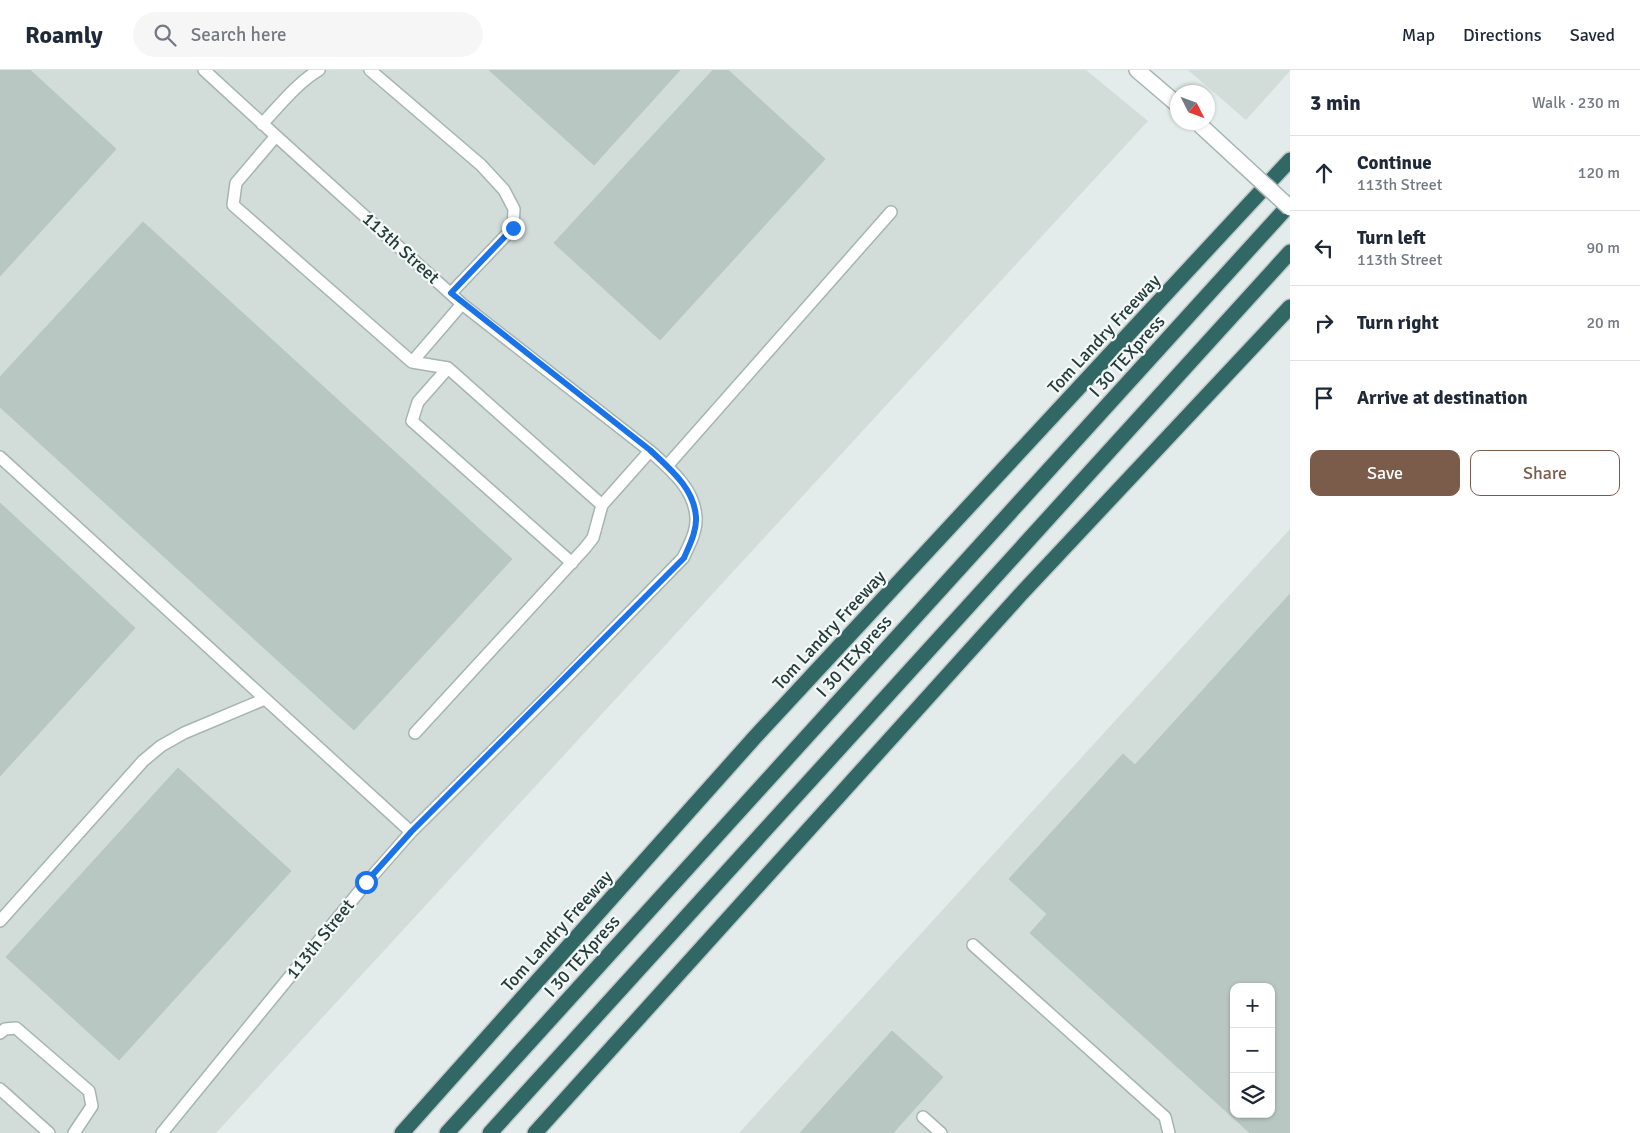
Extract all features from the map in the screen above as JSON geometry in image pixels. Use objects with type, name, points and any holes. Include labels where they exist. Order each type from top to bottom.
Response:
[{"type":"highway","name":"Tom Landry Freeway","points":[[402,1133],[755,737],[1290,160]]},
{"type":"highway","name":"I 30 TEXpress","points":[[446,1133],[1290,204]]},
{"type":"highway","points":[[490,1133],[1290,252]]},
{"type":"highway","points":[[535,1133],[1020,595],[1290,308]]},
{"type":"street","points":[[1137,70],[1170,98]]},
{"type":"street","points":[[1206,130],[1290,208]]},
{"type":"lane","name":"113th Street","points":[[162,1133],[360,890],[411,832],[684,558],[692,540],[696,518],[690,493],[668,466],[462,304],[204,70]]},
{"type":"lane","points":[[262,124],[287,98],[319,70]]},
{"type":"lane","points":[[370,70],[481,165],[504,190],[514,209],[513,228],[451,293]]},
{"type":"lane","points":[[276,136],[236,183],[233,205],[412,362],[448,368],[602,505]]},
{"type":"lane","points":[[668,466],[891,212]]},
{"type":"lane","points":[[412,362],[462,304]]},
{"type":"lane","points":[[448,368],[418,402],[412,421],[572,563]]},
{"type":"lane","points":[[415,733],[593,538],[602,505],[650,450]]},
{"type":"lane","points":[[0,457],[411,832]]},
{"type":"lane","points":[[0,922],[144,761],[160,746],[184,733],[265,699]]},
{"type":"lane","points":[[973,945],[1165,1117],[1169,1133]]},
{"type":"lane","points":[[0,1033],[5,1029],[16,1028],[89,1091],[92,1106],[74,1133]]},
{"type":"lane","points":[[0,1089],[49,1133]]},
{"type":"lane","points":[[923,1117],[941,1133]]},
{"type":"shaded area","points":[[0,70],[1086,70],[1148,121],[216,1133],[0,1133]]},
{"type":"shaded area","points":[[1188,70],[1290,70],[1246,120],[1215,93],[1215,85],[1205,85]]},
{"type":"shaded area","points":[[1290,529],[1290,1133],[739,1133]]},
{"type":"building","points":[[0,70],[30,70],[116,149],[0,276]]},
{"type":"building","points":[[489,70],[680,70],[594,165]]},
{"type":"building","points":[[713,70],[728,70],[825,159],[660,340],[554,243]]},
{"type":"building","points":[[143,222],[512,559],[354,730],[0,407],[0,377]]},
{"type":"building","points":[[0,503],[135,628],[0,776]]},
{"type":"building","points":[[1290,594],[1290,1133],[1250,1133],[1234,1118],[1275,1118],[1275,983],[1230,983],[1230,1115],[1030,933],[1047,914],[1009,879],[1123,754],[1135,765]]},
{"type":"building","points":[[178,768],[291,871],[119,1060],[6,957]]},
{"type":"building","points":[[892,1031],[943,1077],[893,1133],[800,1133]]},
{"type":"route","points":[[366,882],[411,832],[684,558],[692,540],[696,518],[690,493],[676,474],[650,450],[462,304],[451,293],[513,228]]}]
